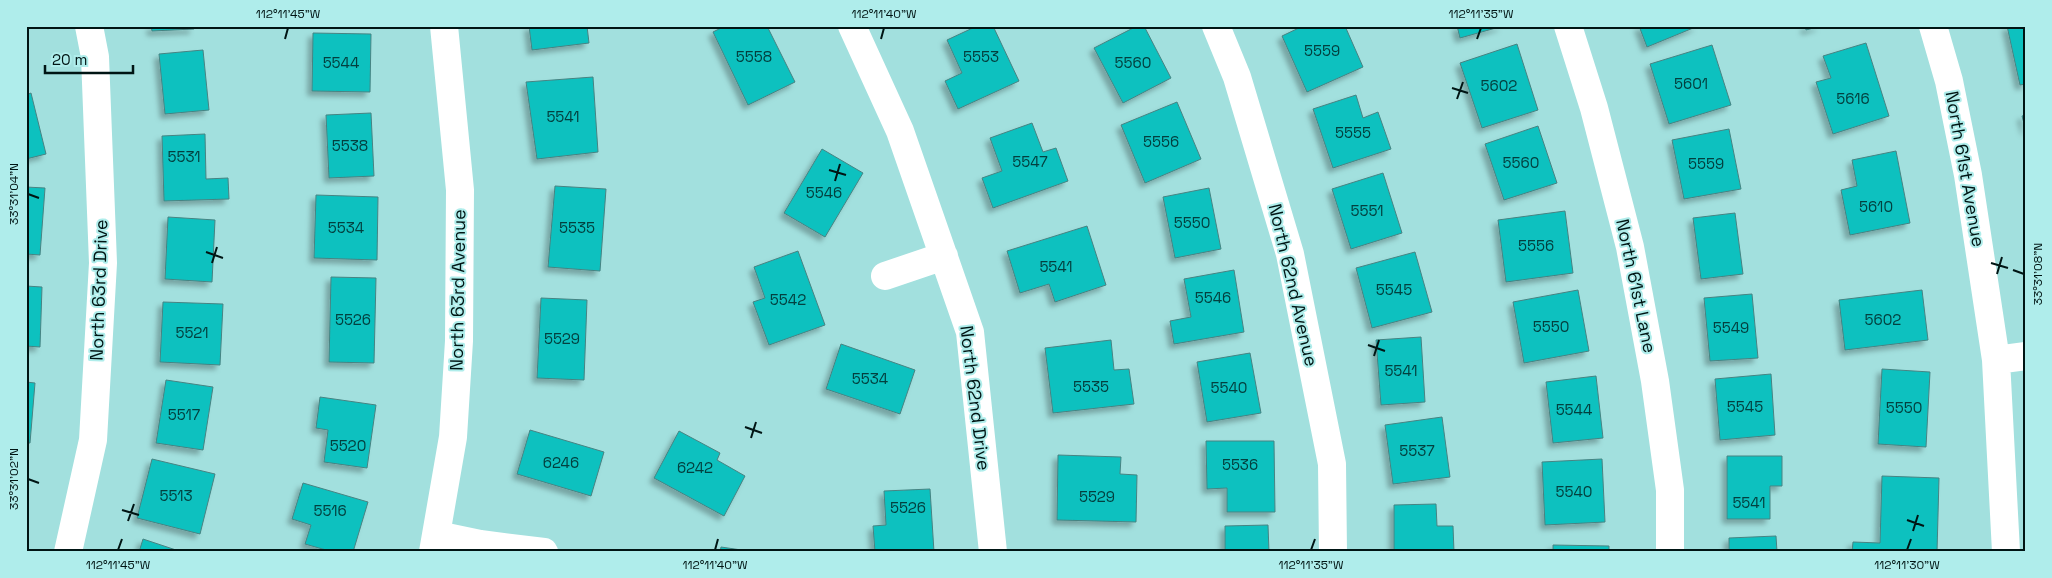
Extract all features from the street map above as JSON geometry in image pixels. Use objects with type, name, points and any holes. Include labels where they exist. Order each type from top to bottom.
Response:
[{"type":"street","name":"North 63rd Drive","points":[[68,552],[93,440],[103,263],[95,57],[89,26]]},
{"type":"street","name":"North 63rd Avenue","points":[[435,543],[453,437],[459,341],[460,190],[444,26]]},
{"type":"street","name":"North 62nd Drive","points":[[852,26],[900,131],[970,332],[993,552]]},
{"type":"street","name":"North 62nd Avenue","points":[[1216,26],[1237,77],[1290,254],[1332,464],[1333,552]]},
{"type":"street","name":"North 61st Lane","points":[[1568,26],[1594,108],[1630,247],[1655,381],[1670,490],[1670,552]]},
{"type":"street","name":"North 61st Avenue","points":[[1934,26],[1949,82],[1968,175],[1996,360],[2006,552]]},
{"type":"street","points":[[885,276],[944,256]]},
{"type":"street","points":[[1996,360],[2026,356]]},
{"type":"street","points":[[435,543],[480,544],[544,552]]},
{"type":"building","points":[[151,26],[194,26],[194,29],[152,31]]},
{"type":"building","points":[[529,26],[587,26],[589,43],[532,50]]},
{"type":"building","points":[[725,26],[767,26],[795,82],[748,105],[713,32]]},
{"type":"building","points":[[977,26],[993,26],[1019,81],[958,109],[945,81],[962,73],[947,40]]},
{"type":"building","points":[[1137,26],[1144,26],[1171,78],[1123,103],[1094,48]]},
{"type":"building","points":[[1303,26],[1345,26],[1363,67],[1307,92],[1282,36]]},
{"type":"building","points":[[1457,26],[1503,26],[1460,38]]},
{"type":"building","points":[[1639,26],[1698,26],[1647,47]]},
{"type":"building","points":[[1805,26],[1821,26],[1806,30]]},
{"type":"building","points":[[2007,26],[2026,26],[2026,84],[2020,85]]},
{"type":"building","points":[[313,33],[371,34],[370,92],[312,91]]},
{"type":"building","points":[[1866,43],[1889,116],[1833,134],[1816,82],[1831,78],[1823,56]]},
{"type":"building","points":[[1517,44],[1538,110],[1482,128],[1460,63]]},
{"type":"building","points":[[1712,45],[1731,105],[1669,124],[1650,64]]},
{"type":"building","points":[[203,50],[209,110],[165,114],[159,54]]},
{"type":"building","points":[[593,77],[598,152],[537,159],[526,82]]},
{"type":"building","points":[[31,93],[46,154],[26,159],[26,95]]},
{"type":"building","points":[[1356,95],[1363,118],[1378,112],[1391,149],[1333,168],[1313,109]]},
{"type":"building","points":[[1177,102],[1201,159],[1145,183],[1121,125]]},
{"type":"building","points":[[371,113],[374,176],[329,178],[326,115]]},
{"type":"building","points":[[2026,115],[2026,131],[2022,116]]},
{"type":"building","points":[[1032,123],[1043,152],[1056,148],[1068,181],[993,208],[982,178],[1002,171],[990,138]]},
{"type":"building","points":[[1538,126],[1557,183],[1504,200],[1485,144]]},
{"type":"building","points":[[1729,129],[1741,189],[1684,199],[1672,140]]},
{"type":"building","points":[[205,134],[206,179],[228,178],[229,199],[164,201],[162,136]]},
{"type":"building","points":[[822,149],[863,173],[825,237],[784,213]]},
{"type":"building","points":[[1896,151],[1910,223],[1850,235],[1841,190],[1857,186],[1852,160]]},
{"type":"building","points":[[1383,173],[1402,233],[1351,249],[1332,189]]},
{"type":"building","points":[[555,186],[606,189],[600,271],[548,267]]},
{"type":"building","points":[[26,187],[45,188],[40,255],[26,254]]},
{"type":"building","points":[[1209,188],[1221,249],[1175,258],[1163,197]]},
{"type":"building","points":[[316,195],[378,197],[377,260],[314,258]]},
{"type":"building","points":[[1565,211],[1573,273],[1506,282],[1498,220]]},
{"type":"building","points":[[1735,213],[1743,274],[1701,279],[1693,218]]},
{"type":"building","points":[[168,217],[215,220],[212,282],[165,279]]},
{"type":"building","points":[[1087,226],[1106,285],[1055,302],[1049,284],[1020,293],[1007,251]]},
{"type":"building","points":[[798,251],[825,325],[769,345],[753,302],[765,298],[754,267]]},
{"type":"building","points":[[1415,252],[1432,312],[1372,328],[1356,268]]},
{"type":"building","points":[[1234,270],[1244,332],[1174,344],[1170,321],[1191,317],[1184,279]]},
{"type":"building","points":[[331,277],[376,278],[374,363],[329,362]]},
{"type":"building","points":[[26,286],[42,287],[40,347],[26,346]]},
{"type":"building","points":[[1578,290],[1589,351],[1524,363],[1513,302]]},
{"type":"building","points":[[1922,290],[1928,340],[1845,350],[1839,300]]},
{"type":"building","points":[[1752,294],[1758,358],[1710,361],[1704,298]]},
{"type":"building","points":[[541,298],[587,300],[584,380],[537,378]]},
{"type":"building","points":[[163,302],[223,304],[220,365],[160,362]]},
{"type":"building","points":[[1421,337],[1425,402],[1381,405],[1376,340]]},
{"type":"building","points":[[1111,340],[1114,370],[1129,369],[1134,404],[1053,413],[1045,348]]},
{"type":"building","points":[[841,344],[915,370],[900,414],[826,389]]},
{"type":"building","points":[[1250,353],[1261,413],[1207,422],[1197,362]]},
{"type":"building","points":[[1882,369],[1930,372],[1926,447],[1878,444]]},
{"type":"building","points":[[1771,374],[1775,435],[1720,440],[1715,379]]},
{"type":"building","points":[[1596,376],[1603,438],[1553,443],[1546,382]]},
{"type":"building","points":[[166,380],[213,387],[203,450],[156,443]]},
{"type":"building","points":[[26,382],[35,383],[30,443],[26,443]]},
{"type":"building","points":[[320,397],[376,405],[367,468],[324,462],[328,430],[316,428]]},
{"type":"building","points":[[1442,417],[1450,477],[1393,484],[1385,425]]},
{"type":"building","points":[[530,430],[604,452],[591,496],[517,474]]},
{"type":"building","points":[[679,431],[720,453],[717,460],[745,476],[724,516],[654,478]]},
{"type":"building","points":[[1206,441],[1274,441],[1275,512],[1227,512],[1227,488],[1207,489]]},
{"type":"building","points":[[1058,455],[1121,457],[1120,474],[1137,475],[1136,522],[1057,520]]},
{"type":"building","points":[[1727,456],[1782,456],[1782,486],[1770,486],[1770,519],[1727,519]]},
{"type":"building","points":[[152,459],[215,474],[200,534],[137,518]]},
{"type":"building","points":[[1602,459],[1605,522],[1545,525],[1542,462]]},
{"type":"building","points":[[1882,476],[1939,478],[1937,552],[1852,552],[1853,542],[1880,543]]},
{"type":"building","points":[[303,483],[368,502],[353,552],[333,552],[305,544],[311,525],[292,519]]},
{"type":"building","points":[[930,489],[934,552],[875,552],[873,526],[886,525],[884,491]]},
{"type":"building","points":[[1436,504],[1437,526],[1453,526],[1454,552],[1394,552],[1394,505]]},
{"type":"building","points":[[1268,525],[1269,552],[1225,552],[1225,526]]},
{"type":"building","points":[[1776,536],[1777,552],[1729,552],[1729,538]]},
{"type":"building","points":[[143,539],[182,552],[139,552]]},
{"type":"building","points":[[1553,545],[1609,546],[1609,552],[1553,552]]},
{"type":"building","points":[[721,547],[755,552],[720,552]]}]
